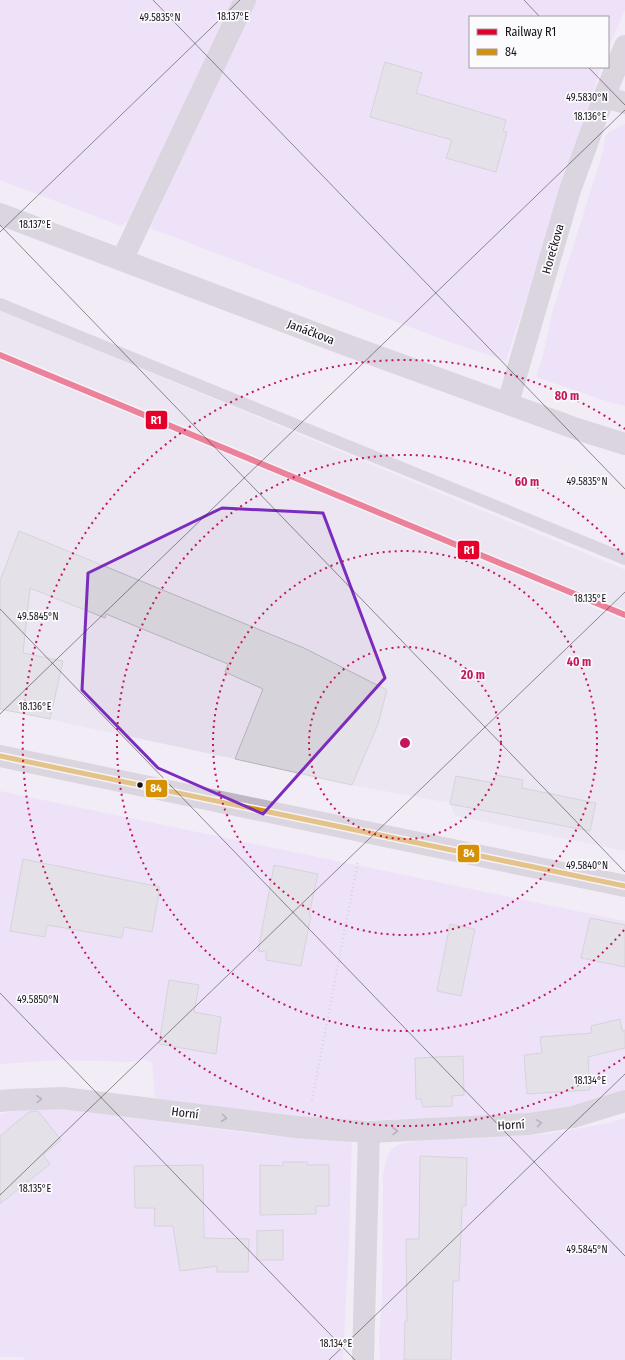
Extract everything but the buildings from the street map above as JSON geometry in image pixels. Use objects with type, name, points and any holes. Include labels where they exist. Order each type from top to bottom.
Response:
[{"type":"street","points":[[122,260],[245,0]]},
{"type":"street","name":"Horečkova","points":[[508,403],[570,190],[604,97],[625,46]]},
{"type":"street","points":[[604,97],[625,103]]},
{"type":"street","name":"Janáčkova","points":[[0,214],[341,343],[577,429],[625,444]]},
{"type":"street","points":[[0,756],[625,886]]},
{"type":"street","name":"Horní","points":[[0,1101],[63,1098],[308,1128],[370,1132],[529,1124],[573,1117],[625,1101]]},
{"type":"street","points":[[363,1360],[370,1132]]},
{"type":"lane","points":[[0,304],[625,559]]},
{"type":"path","points":[[308,1128],[358,861]]},
{"type":"highlighted area","points":[[222,508],[323,513],[385,678],[263,814],[158,768],[82,690],[88,573]]},
{"type":"shaded area","points":[[0,0],[235,0],[129,220],[121,226],[0,180]]},
{"type":"shaded area","points":[[255,0],[625,0],[625,10],[609,47],[609,16],[469,16],[469,68],[601,68],[506,361],[444,340],[150,228]]},
{"type":"shaded area","points":[[624,124],[625,406],[536,377],[543,356],[552,313],[602,155],[606,134]]},
{"type":"shaded area","points":[[0,310],[625,570],[625,851],[455,816],[450,803],[352,785],[0,709]]},
{"type":"shaded area","points":[[0,791],[625,921],[625,1089],[594,1102],[563,1110],[513,1115],[376,1120],[312,1119],[277,1116],[155,1098],[152,1062],[142,1059],[133,1062],[59,1060],[0,1064]]},
{"type":"shaded area","points":[[34,1106],[255,1134],[352,1139],[343,1360],[24,1360],[24,1358],[21,1357],[0,1357],[0,1114]]},
{"type":"shaded area","points":[[625,1118],[625,1360],[380,1360],[379,1339],[382,1297],[383,1177],[386,1160],[390,1151],[394,1147],[423,1138],[548,1134],[609,1123]]},
{"type":"rail line","name":"R1","points":[[0,355],[625,615]]},
{"type":"transit line","name":"84","points":[[0,756],[625,886]]}]
